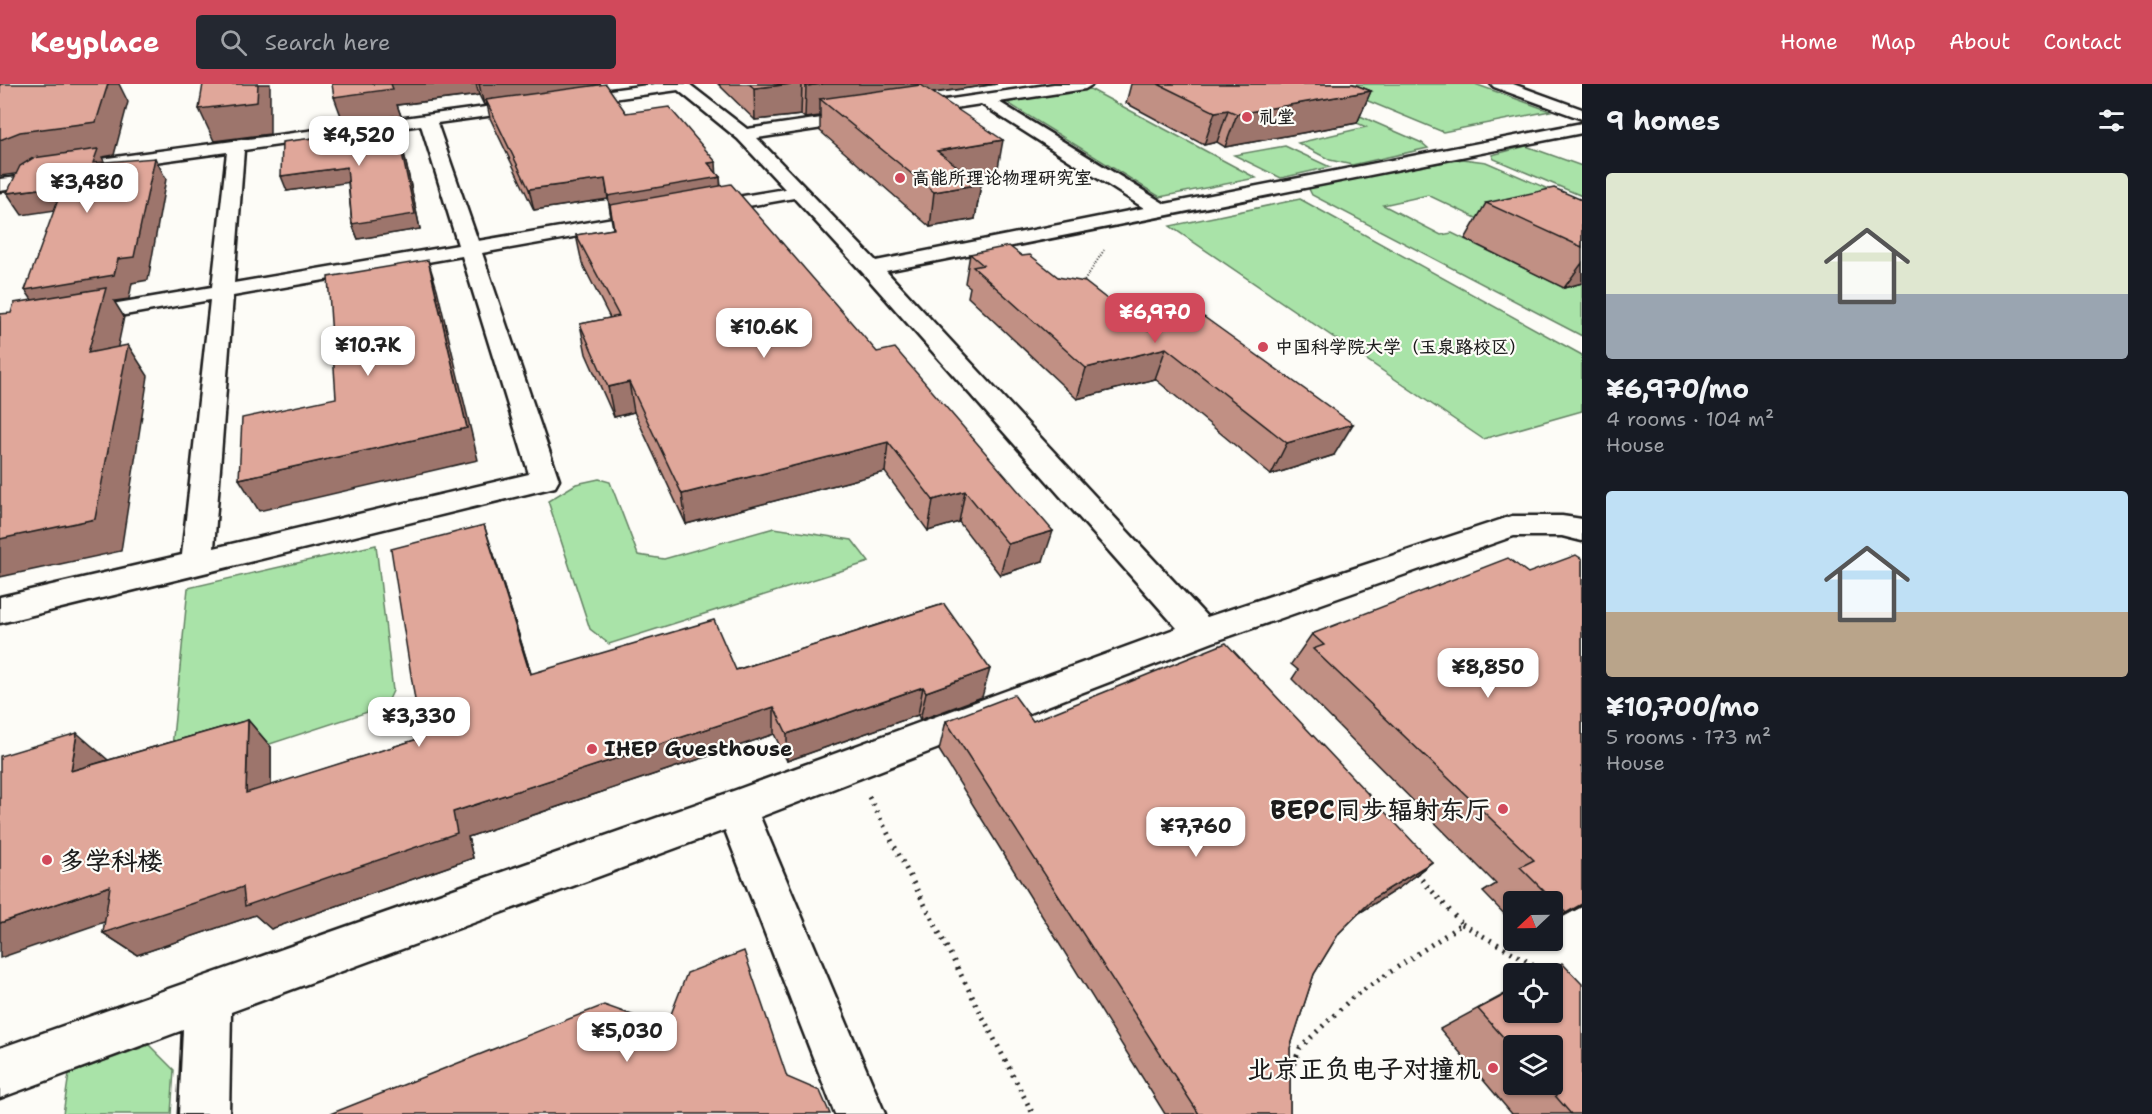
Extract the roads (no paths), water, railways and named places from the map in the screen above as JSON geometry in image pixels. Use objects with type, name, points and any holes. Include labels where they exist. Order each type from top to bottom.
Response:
[{"type":"street","points":[[0,185],[24,182],[41,172],[681,84],[744,135],[871,268],[1134,556],[1201,633]]},
{"type":"street","points":[[1005,84],[1021,93]]},
{"type":"street","points":[[744,135],[1085,84]]},
{"type":"street","points":[[1499,84],[1582,114]]},
{"type":"street","points":[[984,99],[1162,211]]},
{"type":"street","points":[[0,610],[544,480],[428,120]]},
{"type":"street","points":[[871,268],[1582,128]]},
{"type":"street","points":[[197,563],[236,146]]},
{"type":"street","points":[[0,330],[798,192]]},
{"type":"street","points":[[0,1073],[736,808],[1201,633],[1512,526],[1562,526],[1582,530]]},
{"type":"street","points":[[736,808],[860,1114]]},
{"type":"street","points":[[204,1114],[208,998]]},
{"type":"place","name":"礼堂","points":[[1247,117]]},
{"type":"place","name":"高能所理论物理研究室","points":[[900,178]]},
{"type":"place","name":"中国科学院大学（玉泉路校区）","points":[[1263,347]]},
{"type":"place","name":"IHEP Guesthouse","points":[[592,749]]},
{"type":"place","name":"BEPC同步辐射东厅","points":[[1503,809]]},
{"type":"place","name":"多学科楼","points":[[47,860]]},
{"type":"place","name":"北京正负电子对撞机","points":[[1493,1068]]}]
